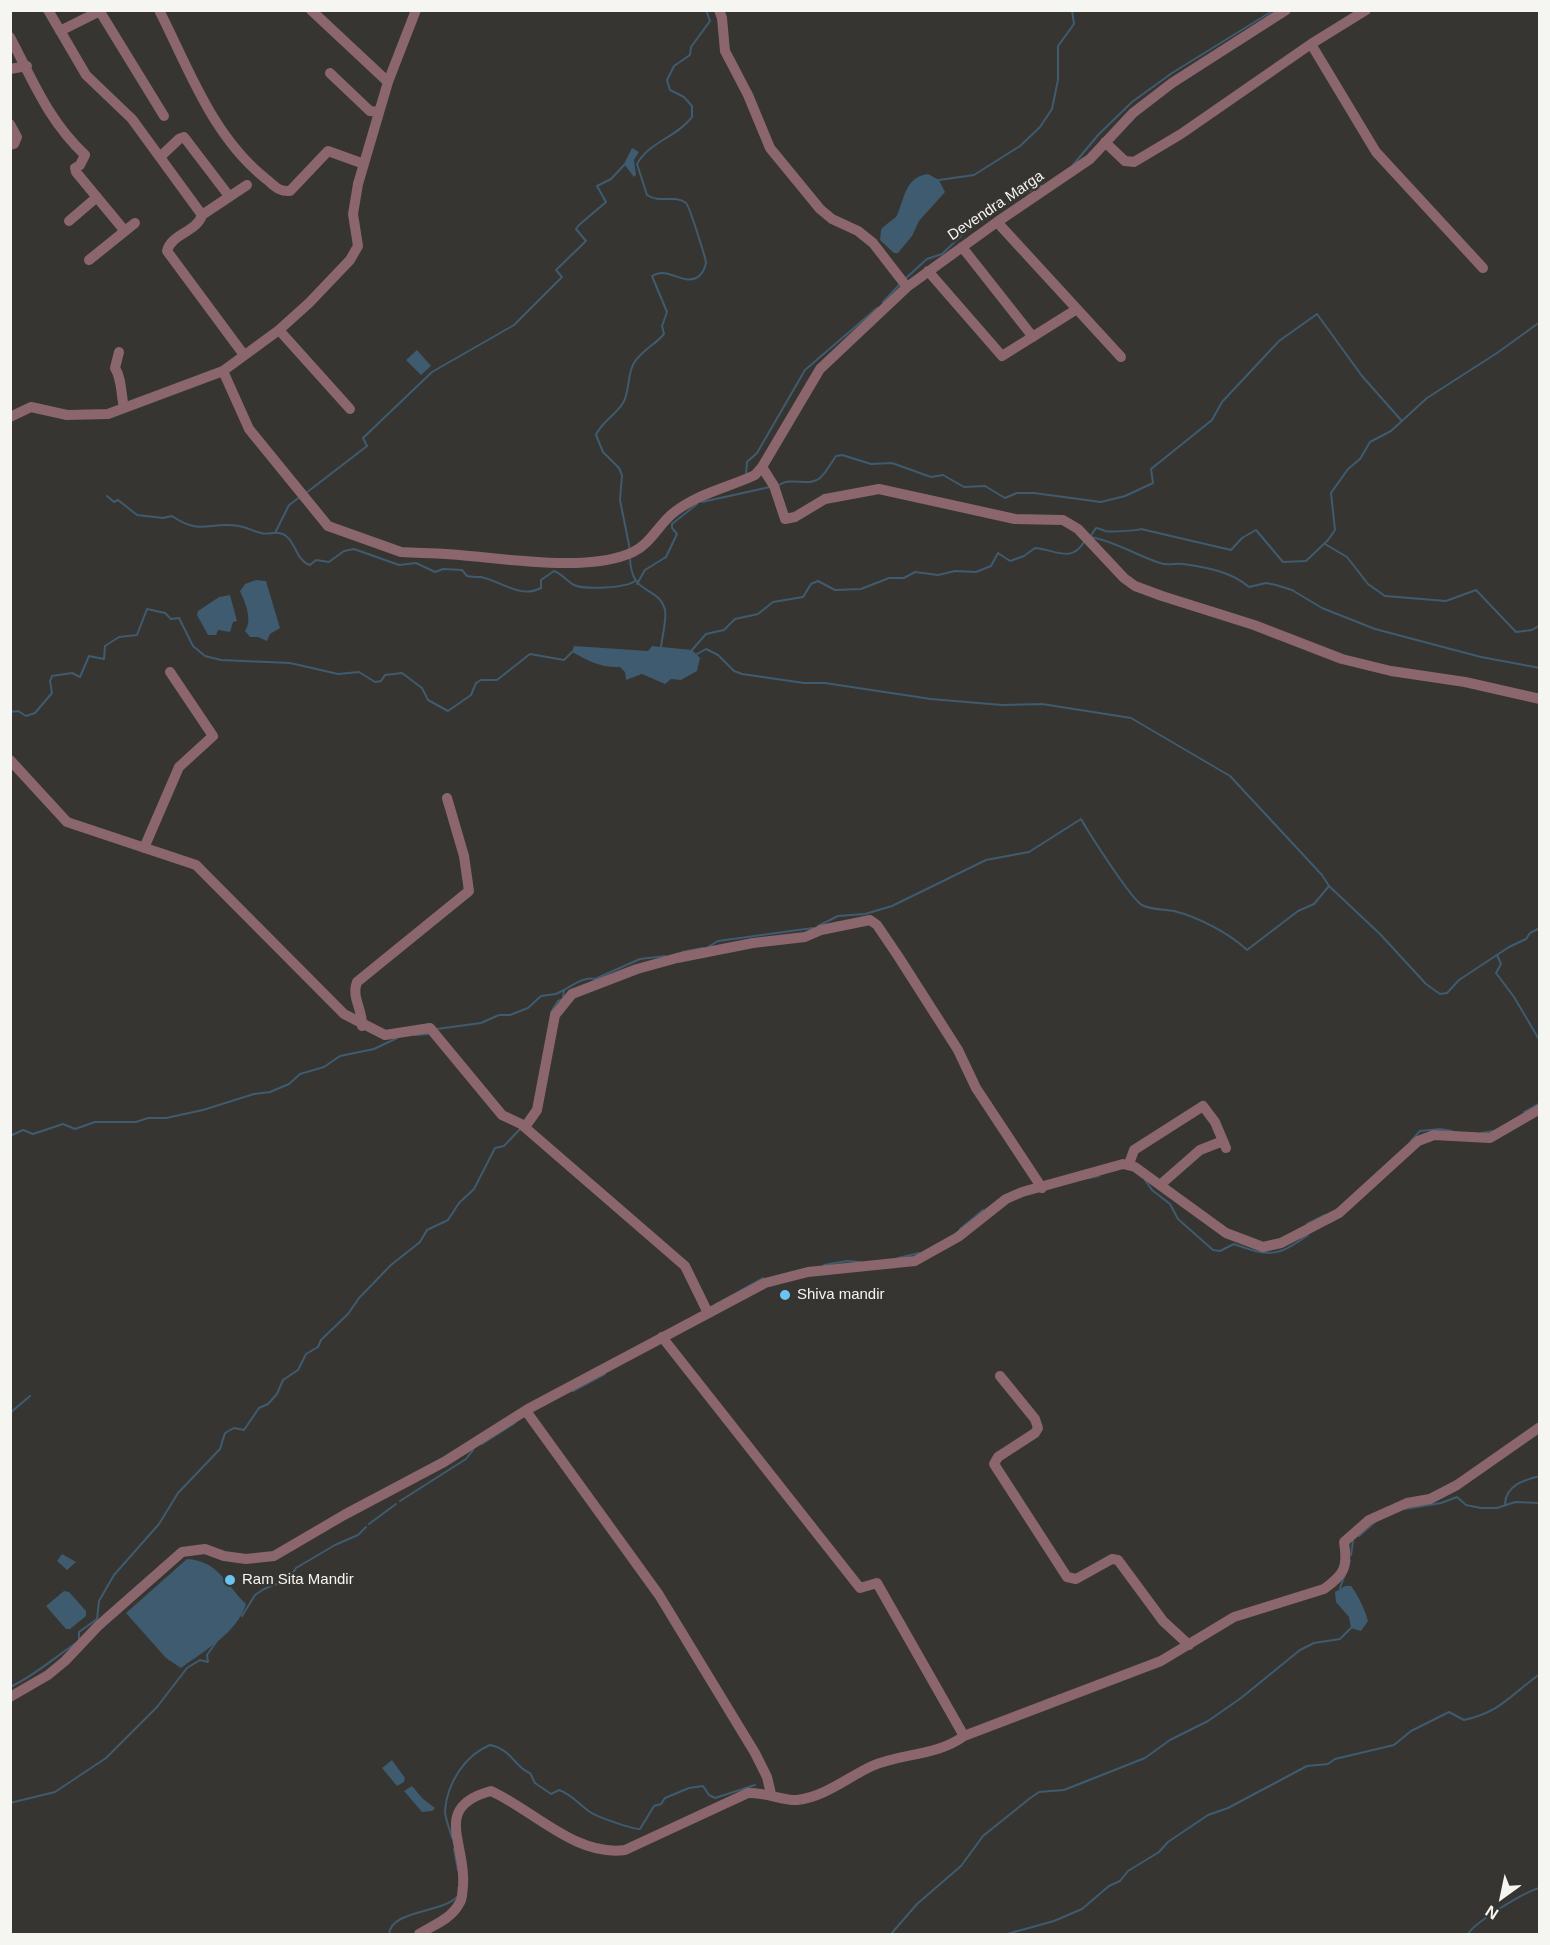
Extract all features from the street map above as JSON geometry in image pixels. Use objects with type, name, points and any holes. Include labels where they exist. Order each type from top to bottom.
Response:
[{"type":"street","points":[[48,10],[86,75],[132,119],[202,215]]},
{"type":"street","points":[[159,10],[207,109],[240,153],[278,189],[290,191],[328,151],[364,164]]},
{"type":"street","points":[[311,10],[388,81]]},
{"type":"street","points":[[10,417],[31,407],[87,416],[124,408],[223,371],[279,330],[340,272],[355,252],[358,239],[353,208],[364,164],[388,81],[416,10]]},
{"type":"street","points":[[719,10],[723,18],[725,51],[748,95],[770,148],[820,209],[832,219],[858,231],[873,243],[907,286]]},
{"type":"street","name":"Devendra Marga","points":[[762,467],[820,369],[907,286],[1090,159],[1133,112],[1172,83],[1286,10]]},
{"type":"street","points":[[1105,142],[1125,161],[1134,162],[1223,107],[1311,44],[1366,10]]},
{"type":"street","points":[[60,32],[100,11],[164,117]]},
{"type":"street","points":[[10,37],[27,66],[46,109],[70,141],[85,155],[80,165],[75,168],[76,172],[124,230]]},
{"type":"street","points":[[1311,44],[1376,152],[1483,268]]},
{"type":"street","points":[[10,69],[27,66]]},
{"type":"street","points":[[330,73],[370,111],[380,112]]},
{"type":"street","points":[[10,124],[17,137],[14,144],[10,145]]},
{"type":"street","points":[[160,157],[179,138],[184,137],[229,196]]},
{"type":"street","points":[[244,355],[167,251],[169,245],[198,223],[202,215],[247,185]]},
{"type":"street","points":[[69,221],[97,197]]},
{"type":"street","points":[[997,222],[1121,357]]},
{"type":"street","points":[[89,260],[135,223]]},
{"type":"street","points":[[962,247],[1033,337]]},
{"type":"street","points":[[928,272],[999,355],[1004,355],[1077,309]]},
{"type":"street","points":[[279,330],[350,409]]},
{"type":"street","points":[[119,352],[115,368],[120,375],[120,393],[124,408]]},
{"type":"street","points":[[223,371],[249,429],[328,526],[341,532],[357,535],[390,550],[516,560],[603,561],[635,551],[651,538],[671,514],[687,504],[750,477],[762,467],[771,479],[785,519],[795,517],[825,500],[879,489],[1015,519],[1064,520],[1078,529],[1124,578],[1135,586],[1254,625],[1342,659],[1391,671],[1465,682],[1539,699]]},
{"type":"street","points":[[144,848],[179,767],[213,736],[170,672]]},
{"type":"street","points":[[10,760],[67,822],[195,865],[344,1014],[362,1026],[385,1035],[430,1028],[502,1115],[525,1128],[685,1266],[708,1313]]},
{"type":"street","points":[[362,1026],[363,1015],[355,998],[357,982],[469,891],[464,856],[447,798]]},
{"type":"street","points":[[525,1128],[537,1110],[555,1015],[572,994],[637,969],[667,961],[753,943],[805,937],[821,930],[870,920],[877,925],[903,964],[958,1050],[976,1088],[1042,1188]]},
{"type":"street","points":[[1129,1164],[1134,1150],[1206,1106],[1225,1144],[1200,1150],[1160,1185]]},
{"type":"street","points":[[10,1697],[48,1675],[65,1661],[98,1626],[183,1552],[205,1549],[224,1556],[246,1559],[274,1556],[344,1515],[444,1462],[525,1411],[765,1283],[787,1277],[915,1261],[958,1237],[1006,1199],[1022,1192],[1116,1165],[1129,1164],[1226,1233],[1252,1245],[1273,1246],[1339,1213],[1418,1141],[1434,1135],[1490,1138],[1539,1109]]},
{"type":"street","points":[[662,1337],[860,1588],[877,1583],[963,1736]]},
{"type":"street","points":[[1000,1376],[1035,1419],[1038,1428],[1035,1433],[998,1457],[994,1464],[1067,1577],[1076,1579],[1112,1559],[1118,1560],[1163,1621],[1189,1645]]},
{"type":"street","points":[[525,1411],[659,1595],[755,1753],[767,1777],[771,1794]]},
{"type":"street","points":[[419,1935],[451,1915],[461,1902],[464,1877],[455,1818],[463,1804],[473,1796],[491,1791],[524,1808],[550,1827],[590,1847],[607,1852],[625,1850],[748,1793],[771,1794],[795,1800],[810,1797],[874,1765],[951,1745],[963,1736],[1161,1661],[1234,1617],[1324,1589],[1336,1581],[1347,1561],[1344,1542],[1369,1520],[1407,1503],[1430,1499],[1457,1485],[1539,1427]]},
{"type":"water","points":[[632,148],[639,152],[634,160],[636,175],[634,177],[624,164]]},
{"type":"water","points":[[928,174],[939,180],[945,192],[919,221],[912,236],[898,253],[894,253],[880,240],[881,230],[897,215],[911,183]]},
{"type":"water","points":[[417,350],[431,366],[421,375],[406,360]]},
{"type":"water","points":[[256,580],[266,581],[280,628],[270,634],[267,641],[258,637],[250,637],[245,631],[248,616],[240,591],[245,584]]},
{"type":"water","points":[[230,595],[237,621],[233,622],[230,632],[218,630],[216,635],[208,635],[197,615],[198,611],[219,597]]},
{"type":"water","points":[[574,646],[648,651],[652,646],[692,650],[700,658],[697,671],[681,680],[671,679],[665,684],[642,674],[626,680],[625,672],[620,667],[590,661],[572,652]]},
{"type":"water","points":[[62,1554],[76,1562],[67,1570],[57,1561]]},
{"type":"water","points":[[187,1559],[207,1564],[214,1569],[246,1604],[242,1614],[228,1632],[181,1668],[166,1658],[126,1613]]},
{"type":"water","points":[[1345,1586],[1351,1586],[1367,1617],[1368,1621],[1361,1631],[1351,1628],[1349,1617],[1336,1602],[1335,1592]]},
{"type":"water","points":[[64,1591],[69,1592],[86,1611],[86,1616],[70,1629],[66,1629],[46,1606]]},
{"type":"water","points":[[392,1760],[405,1778],[404,1782],[397,1786],[382,1768]]},
{"type":"water","points":[[412,1786],[435,1808],[432,1811],[422,1812],[404,1791]]},
{"type":"waterway","points":[[630,550],[620,500],[622,475],[619,468],[603,452],[596,435],[623,403],[634,363],[664,334],[662,326],[667,312],[652,276],[664,273],[691,280],[700,276],[706,263],[686,203],[682,200],[657,199],[647,195],[637,164],[649,150],[679,130],[692,117],[692,106],[684,97],[670,90],[667,80],[674,66],[690,55],[691,47],[710,21],[706,10]]},
{"type":"waterway","points":[[939,180],[974,175],[1020,146],[1040,127],[1052,109],[1058,80],[1058,46],[1074,24],[1072,10]]},
{"type":"waterway","points":[[1073,165],[1099,134],[1132,102],[1172,73],[1274,10]]},
{"type":"waterway","points":[[306,493],[367,446],[363,438],[432,372],[514,325],[562,277],[556,270],[586,241],[576,229],[606,202],[597,186],[611,179],[625,164]]},
{"type":"waterway","points":[[905,279],[927,259],[942,254],[963,234],[1020,195],[1041,186]]},
{"type":"waterway","points":[[883,302],[900,284]]},
{"type":"waterway","points":[[746,475],[747,462],[757,453],[805,370],[877,308]]},
{"type":"waterway","points":[[779,485],[817,480],[836,456],[842,455],[871,464],[892,463],[931,477],[943,475],[964,487],[985,486],[1005,498],[1017,493],[1034,493],[1101,502],[1125,496],[1153,483],[1151,469],[1212,420],[1222,402],[1279,341],[1317,314],[1362,376],[1401,420]]},
{"type":"waterway","points":[[1540,322],[1427,398],[1391,431],[1370,442],[1360,459],[1348,469],[1331,493],[1335,530],[1306,561],[1283,562],[1256,530],[1242,538],[1231,550],[1141,529],[1105,531],[1096,528],[1090,537],[1107,541],[1163,564],[1183,564],[1218,571],[1249,587],[1266,583],[1292,590],[1322,608],[1375,629],[1481,657],[1540,668]]},
{"type":"waterway","points":[[702,502],[770,487]]},
{"type":"waterway","points":[[107,496],[114,502],[118,500],[137,515],[163,518],[172,516],[198,527],[229,525],[263,534],[285,535],[301,558],[310,565],[316,560],[329,562],[344,551],[354,549],[399,565],[416,563],[435,572],[443,569],[462,570],[467,576],[481,577],[526,591],[541,588],[541,580],[554,571],[579,587],[615,587],[635,581]]},
{"type":"waterway","points":[[275,533],[289,505],[300,497]]},
{"type":"waterway","points":[[637,584],[645,570],[666,557],[677,534],[672,524],[697,504]]},
{"type":"waterway","points":[[692,650],[706,634],[724,630],[735,619],[758,614],[773,602],[803,597],[811,584],[818,581],[835,590],[861,589],[889,578],[904,578],[915,572],[938,575],[955,571],[976,572],[991,566],[998,553],[1010,561],[1024,556],[1035,548],[1068,554],[1079,549],[1084,542]]},
{"type":"waterway","points":[[1325,544],[1347,557],[1368,584],[1385,596],[1446,601],[1476,590],[1516,632],[1532,630],[1540,625]]},
{"type":"waterway","points":[[630,558],[635,579],[662,602],[665,610],[661,647]]},
{"type":"waterway","points":[[10,712],[18,711],[26,716],[35,713],[52,693],[50,681],[52,676],[72,673],[80,677],[89,656],[104,659],[105,646],[119,637],[137,635],[147,609],[165,613],[171,619],[179,618],[193,646],[205,656],[221,660],[290,663],[338,674],[359,672],[375,682],[381,681],[385,675],[402,673],[422,688],[428,700],[448,711],[471,695],[476,683],[481,680],[497,680],[530,654],[564,660],[572,652]]},
{"type":"waterway","points":[[697,654],[706,649],[718,655],[734,671],[742,674],[804,683],[825,683],[931,699],[1002,705],[1042,704],[1131,718],[1230,776],[1322,875],[1329,886],[1380,934],[1426,984],[1440,994],[1447,993],[1459,980],[1540,928]]},
{"type":"waterway","points":[[818,926],[838,916],[865,914],[892,906],[986,860],[1029,852],[1081,819],[1120,879],[1142,905],[1193,917],[1213,926],[1247,950],[1298,911],[1314,904],[1329,886]]},
{"type":"waterway","points":[[708,947],[718,941],[813,928]]},
{"type":"waterway","points":[[682,952],[703,948]]},
{"type":"waterway","points":[[1497,955],[1501,964],[1496,973],[1514,997],[1540,1041]]},
{"type":"waterway","points":[[551,1012],[558,1001],[563,999],[564,990],[579,982],[595,979],[640,959],[665,956]]},
{"type":"waterway","points":[[437,1029],[481,1023],[499,1015],[510,1015],[528,1008],[541,996],[556,994],[564,990]]},
{"type":"waterway","points":[[415,1035],[429,1034]]},
{"type":"waterway","points":[[10,1136],[23,1130],[33,1134],[63,1124],[75,1129],[95,1122],[136,1122],[148,1118],[166,1118],[203,1110],[254,1094],[270,1092],[289,1084],[300,1074],[324,1067],[340,1056],[374,1049],[397,1038]]},
{"type":"waterway","points":[[1524,1112],[1540,1103]]},
{"type":"waterway","points":[[10,1687],[79,1641],[79,1632],[97,1619],[99,1601],[114,1575],[159,1524],[178,1493],[220,1449],[225,1433],[234,1428],[244,1430],[259,1408],[268,1404],[277,1394],[283,1380],[298,1370],[306,1354],[318,1347],[321,1340],[348,1314],[359,1298],[391,1265],[420,1242],[427,1230],[448,1220],[459,1203],[474,1189],[495,1148],[504,1146],[520,1129]]},
{"type":"waterway","points":[[1411,1141],[1420,1131],[1440,1129],[1452,1131]]},
{"type":"waterway","points":[[1481,1133],[1493,1131]]},
{"type":"waterway","points":[[1079,1180],[1099,1176]]},
{"type":"waterway","points":[[1145,1180],[1152,1190],[1170,1204],[1178,1219],[1213,1250],[1220,1251],[1234,1244],[1272,1253],[1288,1248],[1308,1235]]},
{"type":"waterway","points":[[960,1229],[983,1210]]},
{"type":"waterway","points":[[1307,1224],[1325,1215]]},
{"type":"waterway","points":[[898,1258],[919,1253]]},
{"type":"waterway","points":[[824,1265],[847,1261],[860,1262]]},
{"type":"waterway","points":[[716,1304],[763,1278]]},
{"type":"waterway","points":[[573,1391],[605,1374]]},
{"type":"waterway","points":[[10,1413],[30,1396]]},
{"type":"waterway","points":[[482,1444],[515,1423]]},
{"type":"waterway","points":[[400,1501],[466,1459],[473,1450]]},
{"type":"waterway","points":[[1505,1504],[1512,1488],[1540,1476]]},
{"type":"waterway","points":[[1405,1509],[1441,1503],[1457,1497],[1466,1505],[1481,1508],[1497,1508],[1515,1502],[1540,1503]]},
{"type":"waterway","points":[[369,1524],[396,1504]]},
{"type":"waterway","points":[[1359,1536],[1375,1522]]},
{"type":"waterway","points":[[242,1616],[255,1595],[289,1579],[296,1568],[335,1545],[358,1535],[366,1527]]},
{"type":"waterway","points":[[1351,1555],[1353,1541]]},
{"type":"waterway","points":[[1340,1588],[1350,1561]]},
{"type":"waterway","points":[[891,1934],[917,1904],[961,1866],[983,1836],[1039,1792],[1064,1790],[1145,1758],[1170,1740],[1208,1721],[1241,1698],[1300,1650],[1314,1643],[1340,1639],[1351,1628]]},
{"type":"waterway","points":[[10,1803],[55,1792],[106,1758],[157,1707],[187,1668],[200,1660],[208,1662],[207,1655],[217,1641]]},
{"type":"waterway","points":[[1007,1934],[1054,1921],[1082,1909],[1109,1886],[1120,1881],[1128,1871],[1159,1852],[1168,1842],[1208,1815],[1228,1808],[1307,1766],[1328,1764],[1335,1759],[1394,1745],[1411,1731],[1449,1712],[1464,1720],[1477,1717],[1505,1702],[1540,1674]]},
{"type":"waterway","points":[[452,1838],[445,1811],[449,1790],[465,1763],[490,1745],[504,1750],[521,1768],[530,1773],[535,1783],[551,1794],[559,1790],[594,1814],[640,1829],[654,1806],[661,1804],[665,1798],[689,1788],[703,1786],[709,1795],[715,1798],[755,1785]]},
{"type":"waterway","points":[[454,1849],[458,1870]]},
{"type":"waterway","points":[[1468,1934],[1501,1908],[1540,1888]]},
{"type":"waterway","points":[[389,1934],[392,1926],[398,1920],[440,1906],[457,1897]]},
{"type":"place","name":"Shiva mandir","points":[[785,1295]]},
{"type":"place","name":"Ram Sita Mandir","points":[[230,1580]]}]
